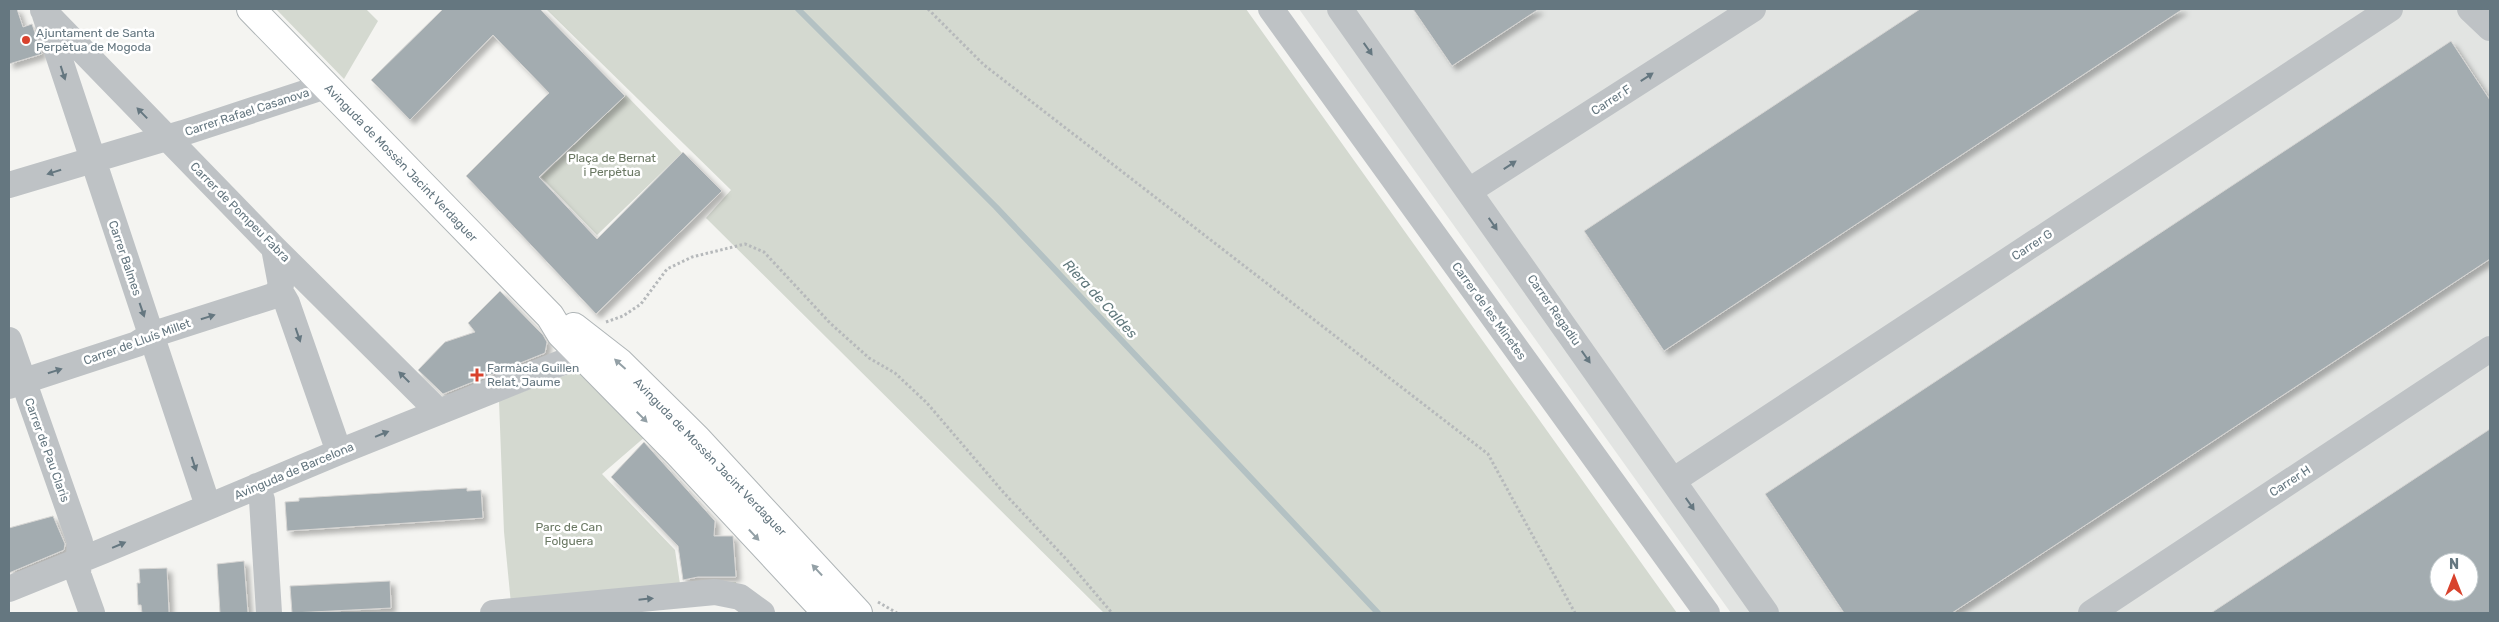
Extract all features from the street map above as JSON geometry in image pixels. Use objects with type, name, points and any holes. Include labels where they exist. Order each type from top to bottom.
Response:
[{"type":"main road","name":"Avinguda de Mossèn Jacint Verdaguer","points":[[251,9],[550,316],[571,324],[580,344],[827,613]]},
{"type":"main road","name":"Avinguda de Mossèn Jacint Verdaguer","points":[[580,344],[619,362],[697,439],[858,613]]},
{"type":"street","name":"Carrer de les Minetes","points":[[1271,9],[1707,613]]},
{"type":"street","name":"Carrer Regadiu","points":[[1340,9],[1766,613]]},
{"type":"street","name":"Carrer F","points":[[1469,191],[1752,9]]},
{"type":"street","name":"Carrer G","points":[[1674,480],[2390,9]]},
{"type":"street","points":[[2470,9],[2490,28]]},
{"type":"street","name":"Carrer de Pompeu Fabra","points":[[43,10],[274,248],[439,412]]},
{"type":"street","name":"Carrer Balmes","points":[[43,10],[91,160],[208,506]]},
{"type":"street","name":"Carrer Rafael Casanova","points":[[9,185],[326,86]]},
{"type":"street","points":[[274,248],[281,285],[276,295],[283,296],[287,303],[339,452]]},
{"type":"street","name":"Carrer de Lluís Millet","points":[[15,384],[137,344],[151,335],[276,295]]},
{"type":"street","name":"Carrer de Pau Claris","points":[[9,340],[15,384],[86,558]]},
{"type":"street","name":"Avinguda de Barcelona","points":[[9,589],[439,412],[580,344]]},
{"type":"street","name":"Carrer H","points":[[2091,613],[2490,349]]},
{"type":"street","points":[[257,486],[262,500],[269,613]]},
{"type":"street","points":[[86,558],[78,574],[92,613]]},
{"type":"street","points":[[86,558],[100,584],[110,613]]},
{"type":"street","points":[[48,572],[57,576],[62,581],[74,613]]},
{"type":"street","points":[[493,613],[683,604],[715,592],[740,597],[762,613]]},
{"type":"path","points":[[928,9],[984,65],[1488,454],[1575,613]]},
{"type":"path","points":[[580,344],[641,304],[668,268],[692,257],[745,244],[764,252],[830,324],[869,358],[895,373],[927,403],[991,479],[1112,613]]},
{"type":"shaded area","points":[[1299,9],[2490,9],[2490,613],[1731,613]]},
{"type":"green space","points":[[276,9],[366,9],[378,21],[344,79]]},
{"type":"green space","points":[[546,9],[1246,9],[1677,613],[1104,613],[706,218],[731,190]]},
{"type":"green space","name":"Plaça de Bernat i Perpètua","points":[[626,95],[682,153],[597,235],[541,177]]},
{"type":"green space","name":"Parc de Can Folguera","points":[[579,370],[646,436],[602,474],[675,550],[680,584],[736,582],[737,587],[511,604],[504,532],[499,401]]},
{"type":"building","name":"Ajuntament de Santa Perpètua de Mogoda","points":[[9,9],[17,9],[23,27],[32,24],[42,54],[9,64]]},
{"type":"building","points":[[443,9],[540,9],[625,96],[539,177],[597,239],[683,152],[722,191],[596,314],[466,176],[549,93],[493,35],[410,120],[371,80]]},
{"type":"building","points":[[1413,9],[1539,9],[1452,66]]},
{"type":"building","points":[[1920,9],[2183,9],[1664,351],[1584,231]]},
{"type":"building","points":[[2451,41],[2490,100],[2490,259],[1952,613],[1844,613],[1765,494]]},
{"type":"building","points":[[500,291],[543,335],[547,342],[545,353],[443,394],[418,370],[445,342],[475,332],[468,323]]},
{"type":"building","points":[[2490,429],[2490,613],[2211,613]]},
{"type":"building","points":[[644,442],[715,521],[714,536],[733,536],[736,577],[698,577],[683,580],[678,546],[611,477]]},
{"type":"building","points":[[467,488],[467,491],[481,490],[483,518],[287,531],[285,502],[299,501],[299,498]]},
{"type":"building","points":[[53,516],[65,544],[64,550],[9,573],[9,528]]},
{"type":"building","points":[[244,561],[248,613],[220,613],[217,564]]},
{"type":"building","points":[[167,568],[169,613],[142,613],[141,605],[138,605],[137,583],[140,583],[139,569]]},
{"type":"building","points":[[390,581],[391,608],[292,613],[290,586]]},
{"type":"waterway","name":"Riera de Caldes","points":[[798,9],[996,207],[1378,613]]},
{"type":"place","name":"Ajuntament de Santa Perpètua de Mogoda","points":[[26,40]]},
{"type":"place","name":"Farmàcia Guillen Relat, Jaume","points":[[477,375]]}]
